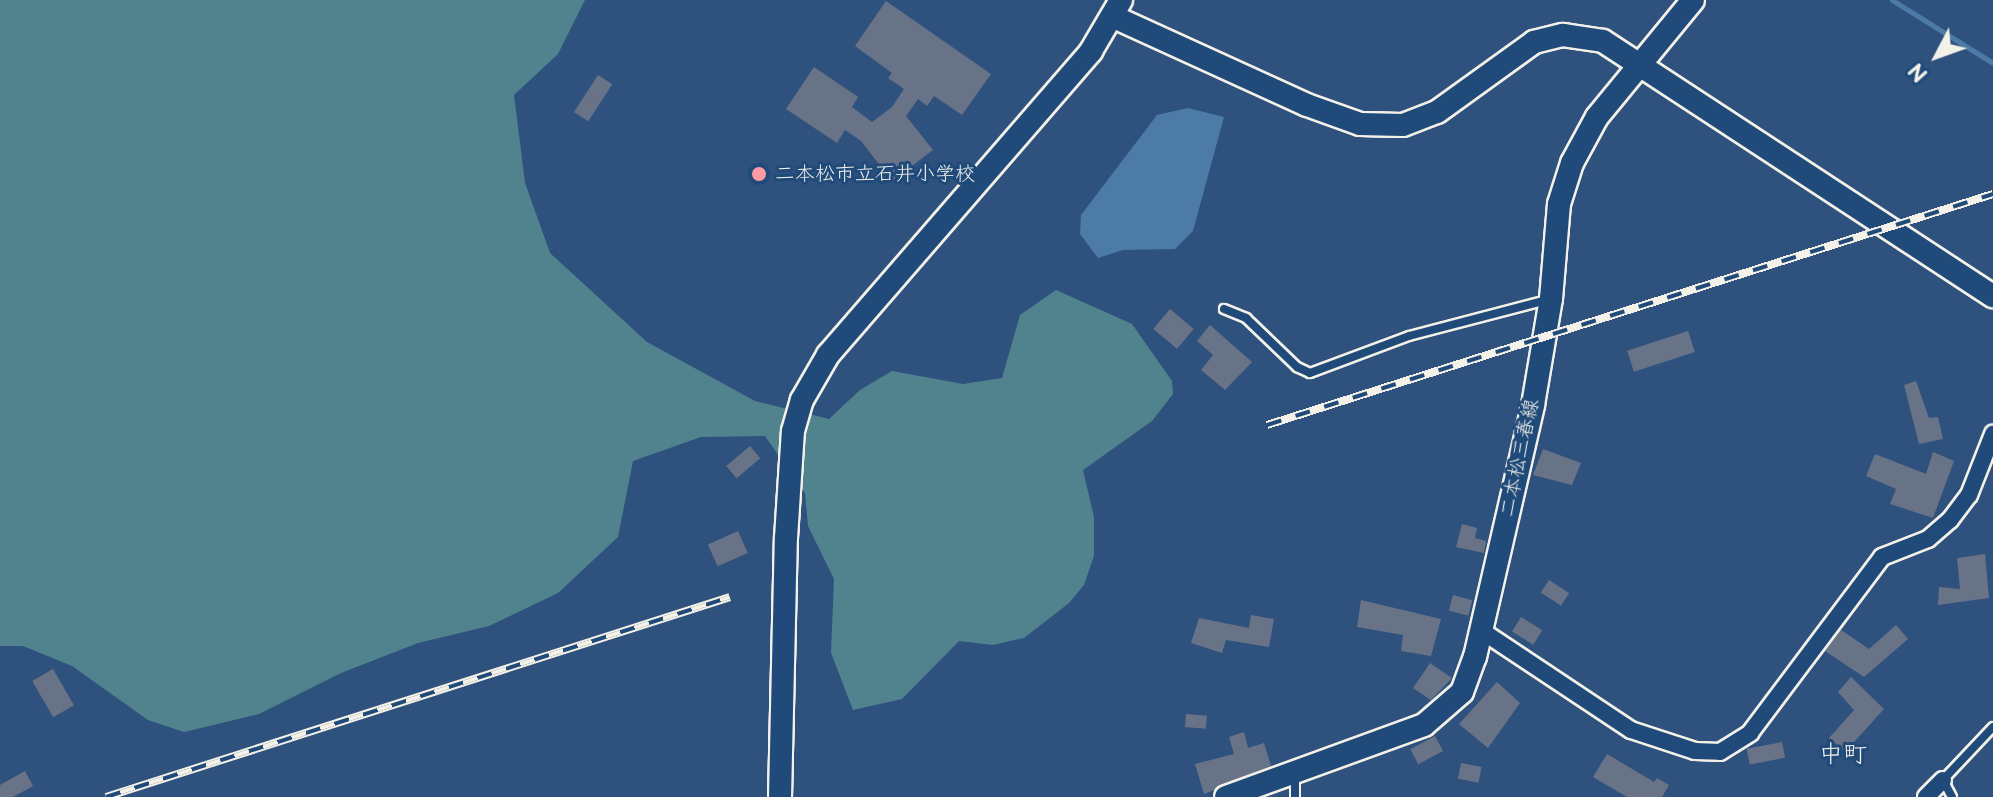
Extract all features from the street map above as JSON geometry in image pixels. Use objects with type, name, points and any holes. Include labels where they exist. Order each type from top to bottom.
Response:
[{"type":"street","name":"二本松三春線","points":[[1226,797],[1295,786],[1440,716],[1466,684],[1482,631],[1551,299],[1559,204],[1572,163],[1597,117],[1693,0]]},
{"type":"street","points":[[780,797],[786,538],[793,431],[802,400],[828,355],[1091,51],[1118,8],[1307,105],[1360,124],[1403,125],[1437,112],[1534,42],[1563,35],[1603,41],[1993,296]]},
{"type":"street","points":[[1482,631],[1631,730],[1695,751],[1720,752],[1750,733],[1882,557],[1928,539],[1950,520],[1969,495],[1993,434]]},
{"type":"street","points":[[1926,797],[1943,780]]},
{"type":"lane","points":[[1224,309],[1246,318],[1297,367],[1310,373],[1409,336],[1551,299]]},
{"type":"lane","points":[[1952,797],[1943,780],[1993,727]]},
{"type":"green space","points":[[0,0],[585,0],[558,54],[514,95],[525,183],[550,253],[647,342],[755,401],[829,419],[860,390],[892,371],[963,384],[1002,378],[1020,315],[1056,290],[1132,324],[1172,381],[1173,394],[1152,421],[1083,470],[1094,517],[1094,556],[1084,585],[1069,603],[1024,638],[993,645],[959,641],[902,699],[853,710],[831,653],[834,579],[808,526],[805,493],[765,436],[701,437],[633,461],[618,537],[558,593],[489,626],[418,643],[341,673],[259,714],[184,732],[148,720],[72,666],[23,646],[0,646]]},
{"type":"water","points":[[1188,108],[1224,117],[1193,231],[1175,249],[1123,250],[1098,258],[1080,234],[1081,215],[1157,115]]},
{"type":"building","points":[[886,1],[991,74],[962,115],[934,96],[927,106],[918,99],[906,116],[933,150],[892,181],[861,141],[845,130],[837,143],[786,109],[814,67],[858,97],[852,107],[872,122],[892,107],[904,89],[888,78],[892,73],[855,46]]},
{"type":"building","points":[[598,75],[612,84],[588,121],[574,112]]},
{"type":"building","points":[[1170,309],[1194,329],[1177,349],[1153,329]]},
{"type":"building","points":[[1210,325],[1252,362],[1225,390],[1201,370],[1213,355],[1197,341]]},
{"type":"building","points":[[1688,331],[1695,352],[1634,372],[1627,351]]},
{"type":"building","points":[[1916,381],[1929,418],[1938,417],[1943,439],[1919,444],[1904,385]]},
{"type":"building","points":[[750,446],[760,458],[737,478],[726,466]]},
{"type":"building","points":[[1543,449],[1581,463],[1572,485],[1533,475]]},
{"type":"building","points":[[1933,452],[1954,461],[1933,518],[1890,504],[1896,489],[1866,476],[1875,454],[1926,474]]},
{"type":"building","points":[[1462,524],[1477,528],[1475,538],[1486,541],[1484,553],[1456,547]]},
{"type":"building","points":[[738,531],[748,553],[718,566],[708,544]]},
{"type":"building","points":[[1985,554],[1989,598],[1938,605],[1939,587],[1960,589],[1957,558]]},
{"type":"building","points":[[1549,580],[1569,593],[1561,606],[1541,593]]},
{"type":"building","points":[[1453,595],[1472,600],[1468,616],[1449,610]]},
{"type":"building","points":[[1361,600],[1441,619],[1431,656],[1401,651],[1403,635],[1357,627]]},
{"type":"building","points":[[1251,615],[1274,619],[1269,647],[1226,640],[1222,653],[1191,643],[1199,618],[1249,628]]},
{"type":"building","points":[[1521,617],[1542,630],[1533,645],[1512,631]]},
{"type":"building","points":[[1896,625],[1908,639],[1864,677],[1825,651],[1841,630],[1869,649]]},
{"type":"building","points":[[1430,663],[1452,678],[1431,700],[1413,688]]},
{"type":"building","points":[[53,669],[74,705],[53,717],[32,681]]},
{"type":"building","points":[[1851,677],[1884,709],[1845,752],[1829,738],[1854,710],[1838,692]]},
{"type":"building","points":[[1497,682],[1520,703],[1488,748],[1459,724]]},
{"type":"building","points":[[1186,714],[1207,716],[1206,729],[1185,727]]},
{"type":"building","points":[[1244,732],[1248,748],[1264,743],[1271,766],[1204,794],[1195,764],[1234,754],[1229,737]]},
{"type":"building","points":[[1435,736],[1443,751],[1418,764],[1410,749]]},
{"type":"building","points":[[1782,742],[1785,758],[1750,765],[1747,749]]},
{"type":"building","points":[[1607,754],[1654,782],[1657,778],[1669,785],[1662,797],[1627,797],[1593,777]]},
{"type":"building","points":[[1461,763],[1482,767],[1479,783],[1458,779]]},
{"type":"building","points":[[25,771],[33,786],[13,797],[0,797],[0,785]]},
{"type":"waterway","points":[[1892,0],[1993,63]]},
{"type":"railway","points":[[1267,425],[1993,194]]},
{"type":"railway","points":[[106,797],[730,597]]},
{"type":"place","name":"二本松市立石井小学校","points":[[759,174]]},
{"type":"district","name":"中町","points":[[1843,755]]}]
